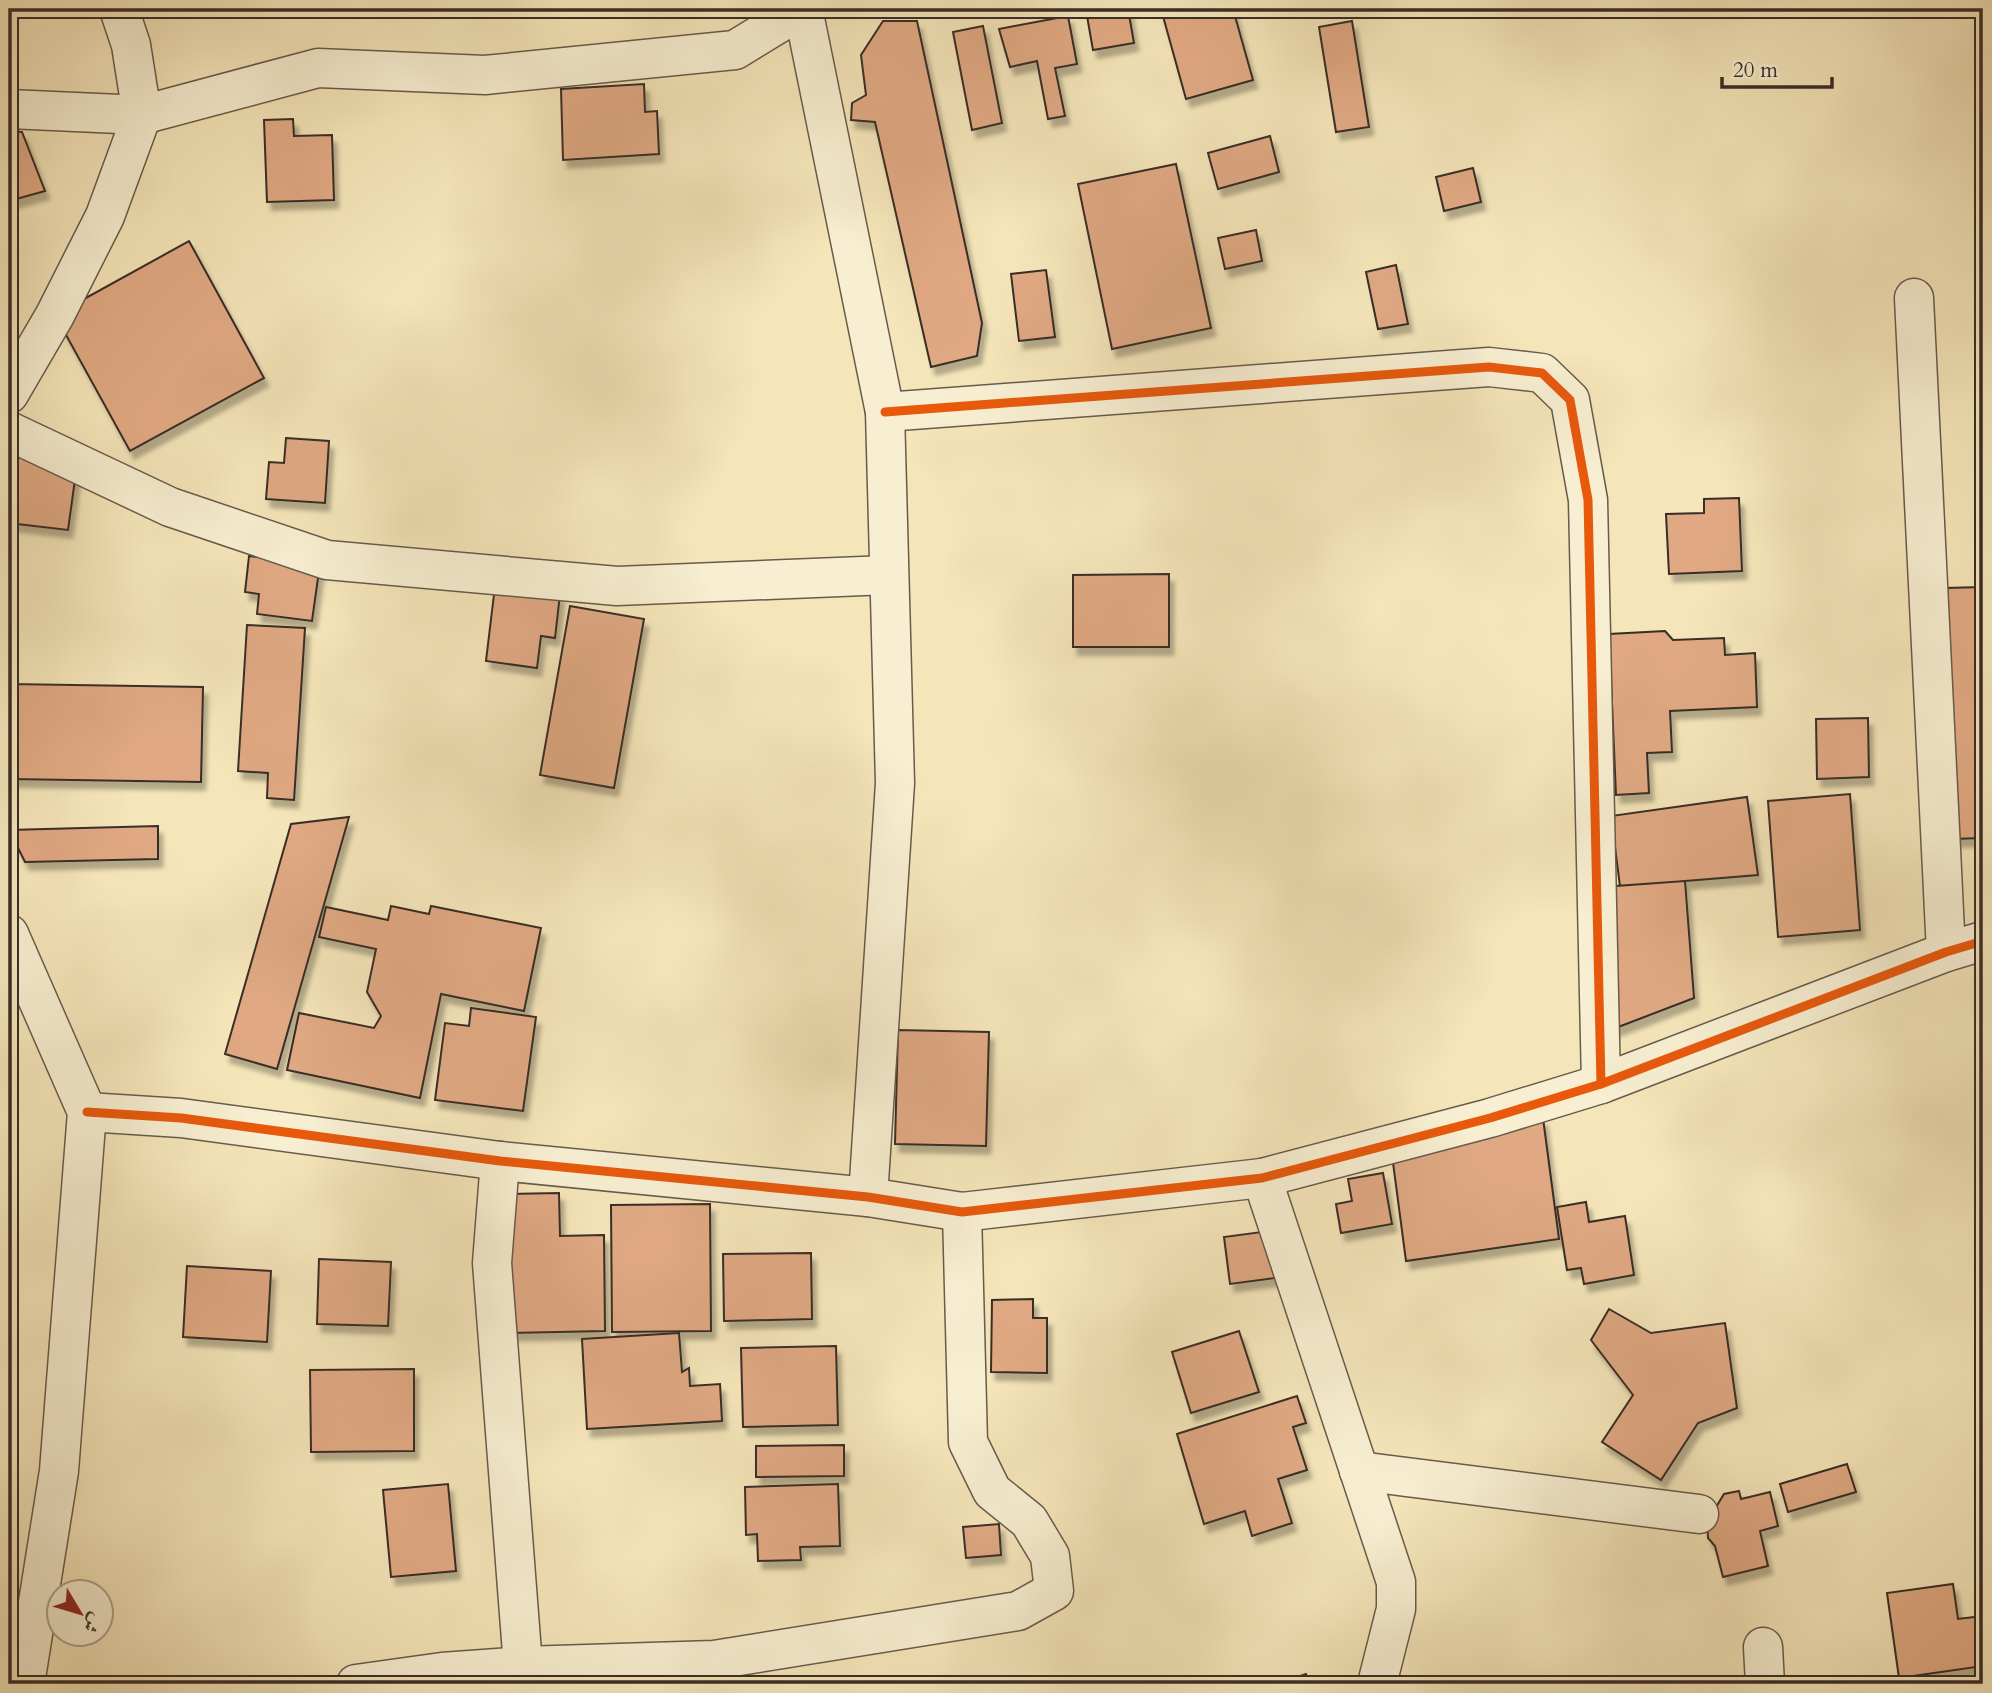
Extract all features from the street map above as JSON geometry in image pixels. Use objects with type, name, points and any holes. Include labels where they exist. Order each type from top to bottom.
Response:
[{"type":"street","points":[[9,394],[55,315],[105,216],[142,116],[131,45],[119,9]]},
{"type":"street","points":[[9,109],[142,116],[318,68],[485,75],[735,50],[802,9],[885,412],[895,783],[867,1197]]},
{"type":"street","points":[[1914,298],[1946,951]]},
{"type":"street","points":[[885,412],[1489,367],[1542,373],[1570,400],[1588,500],[1601,1084]]},
{"type":"street","points":[[9,431],[170,507],[327,561],[618,586],[888,575]]},
{"type":"street","points":[[9,934],[87,1112],[59,1471],[24,1684]]},
{"type":"street","points":[[87,1112],[181,1118],[500,1161],[867,1197],[962,1212],[1262,1178],[1490,1118],[1601,1084],[1946,951],[1983,941]]},
{"type":"street","points":[[500,1161],[492,1263],[523,1666]]},
{"type":"street","points":[[1262,1178],[1396,1582],[1396,1609],[1377,1684]]},
{"type":"street","points":[[356,1684],[442,1672],[523,1666],[714,1660],[1018,1611],[1054,1591],[1050,1556],[1029,1521],[992,1490],[968,1442],[962,1212]]},
{"type":"street","points":[[1359,1471],[1699,1514]]},
{"type":"street","points":[[1763,1647],[1765,1684]]},
{"type":"building","points":[[1128,9],[1134,43],[1093,50],[1087,16]]},
{"type":"building","points":[[1161,9],[1233,9],[1253,80],[1186,99]]},
{"type":"building","points":[[1068,16],[1077,64],[1055,68],[1065,116],[1048,119],[1037,61],[1010,67],[999,29]]},
{"type":"building","points":[[883,21],[917,21],[982,323],[977,356],[931,367],[875,122],[851,120],[852,103],[866,95],[861,55]]},
{"type":"building","points":[[1352,21],[1369,127],[1336,132],[1319,27]]},
{"type":"building","points":[[983,26],[1002,123],[972,130],[953,32]]},
{"type":"building","points":[[644,84],[645,112],[657,111],[659,154],[563,160],[561,89]]},
{"type":"building","points":[[293,119],[294,136],[332,135],[334,200],[267,202],[264,120]]},
{"type":"building","points":[[9,131],[22,132],[45,191],[9,201]]},
{"type":"building","points":[[1270,136],[1279,172],[1218,189],[1208,153]]},
{"type":"building","points":[[1176,164],[1211,328],[1112,349],[1078,184]]},
{"type":"building","points":[[1473,168],[1481,202],[1444,211],[1436,177]]},
{"type":"building","points":[[1256,230],[1262,261],[1225,269],[1218,238]]},
{"type":"building","points":[[189,241],[264,378],[130,451],[55,315]]},
{"type":"building","points":[[1396,265],[1408,324],[1378,329],[1366,272]]},
{"type":"building","points":[[1046,270],[1055,337],[1019,341],[1011,274]]},
{"type":"building","points":[[286,438],[329,441],[325,503],[266,499],[269,462],[284,463]]},
{"type":"building","points":[[9,456],[77,465],[68,530],[9,523]]},
{"type":"building","points":[[1739,498],[1742,571],[1669,574],[1666,514],[1704,513],[1704,499]]},
{"type":"building","points":[[249,556],[320,564],[312,621],[257,614],[259,594],[245,592]]},
{"type":"building","points":[[1169,574],[1169,647],[1073,647],[1073,575]]},
{"type":"building","points":[[495,586],[560,594],[555,638],[541,636],[537,668],[486,661]]},
{"type":"building","points":[[1983,587],[1983,838],[1951,839],[1945,588]]},
{"type":"building","points":[[570,606],[644,619],[614,788],[540,775]]},
{"type":"building","points":[[247,625],[305,628],[294,800],[267,798],[268,773],[238,771]]},
{"type":"building","points":[[1665,631],[1673,640],[1724,638],[1725,655],[1755,653],[1757,707],[1670,711],[1672,752],[1647,753],[1649,793],[1616,795],[1609,634]]},
{"type":"building","points":[[9,684],[203,687],[201,782],[9,779]]},
{"type":"building","points":[[1868,718],[1869,777],[1817,779],[1816,719]]},
{"type":"building","points":[[1850,794],[1860,930],[1778,937],[1768,801]]},
{"type":"building","points":[[1747,797],[1758,875],[1685,881],[1621,894],[1611,816]]},
{"type":"building","points":[[349,817],[277,1069],[225,1054],[291,824]]},
{"type":"building","points":[[158,826],[158,859],[25,862],[9,830]]},
{"type":"building","points":[[1685,881],[1694,998],[1613,1029],[1602,887]]},
{"type":"building","points":[[391,906],[429,914],[431,906],[541,928],[524,1011],[441,994],[420,1098],[287,1070],[299,1013],[374,1028],[381,1016],[367,992],[376,949],[319,937],[326,907],[388,920]]},
{"type":"building","points":[[471,1008],[536,1017],[523,1111],[435,1100],[445,1023],[469,1026]]},
{"type":"building","points":[[898,1030],[989,1032],[986,1146],[895,1144]]},
{"type":"building","points":[[1543,1118],[1559,1239],[1406,1261],[1390,1140]]},
{"type":"building","points":[[1383,1173],[1392,1224],[1341,1233],[1336,1204],[1352,1201],[1348,1179]]},
{"type":"building","points":[[559,1193],[560,1236],[604,1235],[605,1331],[509,1333],[507,1194]]},
{"type":"building","points":[[1586,1202],[1589,1222],[1625,1216],[1634,1275],[1584,1284],[1581,1268],[1567,1270],[1557,1207]]},
{"type":"building","points":[[710,1204],[711,1331],[612,1332],[611,1205]]},
{"type":"building","points":[[1269,1231],[1275,1278],[1230,1284],[1224,1237]]},
{"type":"building","points":[[811,1253],[812,1319],[724,1321],[723,1254]]},
{"type":"building","points":[[319,1259],[391,1262],[388,1326],[317,1324]]},
{"type":"building","points":[[187,1266],[271,1271],[267,1342],[183,1337]]},
{"type":"building","points":[[1033,1299],[1033,1318],[1047,1318],[1047,1373],[991,1372],[992,1300]]},
{"type":"building","points":[[1609,1309],[1651,1333],[1725,1323],[1737,1408],[1698,1423],[1661,1480],[1602,1442],[1633,1395],[1591,1340]]},
{"type":"building","points":[[1239,1331],[1259,1392],[1191,1413],[1172,1352]]},
{"type":"building","points":[[679,1333],[682,1372],[689,1368],[690,1386],[720,1384],[722,1421],[587,1429],[582,1339]]},
{"type":"building","points":[[836,1346],[838,1425],[743,1427],[741,1348]]},
{"type":"building","points":[[414,1369],[414,1451],[311,1452],[310,1370]]},
{"type":"building","points":[[1297,1396],[1306,1423],[1293,1427],[1307,1470],[1278,1479],[1292,1523],[1252,1536],[1245,1511],[1204,1524],[1177,1434]]},
{"type":"building","points":[[844,1445],[844,1476],[756,1477],[756,1446]]},
{"type":"building","points":[[1847,1464],[1856,1492],[1788,1512],[1780,1484]]},
{"type":"building","points":[[448,1484],[456,1571],[391,1577],[383,1490]]},
{"type":"building","points":[[838,1484],[840,1546],[800,1547],[801,1560],[758,1561],[757,1534],[746,1535],[745,1487]]},
{"type":"building","points":[[1739,1491],[1741,1499],[1770,1492],[1778,1526],[1760,1531],[1768,1566],[1723,1577],[1715,1546],[1708,1538],[1707,1522],[1724,1494]]},
{"type":"building","points":[[999,1524],[1001,1555],[966,1558],[963,1527]]},
{"type":"building","points":[[1953,1584],[1958,1619],[1983,1616],[1983,1666],[1899,1678],[1887,1593]]},
{"type":"building","points":[[1306,1674],[1310,1684],[1276,1684]]},
{"type":"cycle path","points":[[885,412],[1489,367],[1542,373],[1570,400],[1588,500],[1601,1084]]},
{"type":"cycle path","points":[[87,1112],[181,1118],[500,1161],[868,1197],[962,1212],[1262,1178],[1490,1118],[1601,1084],[1946,952],[1983,941]]}]
